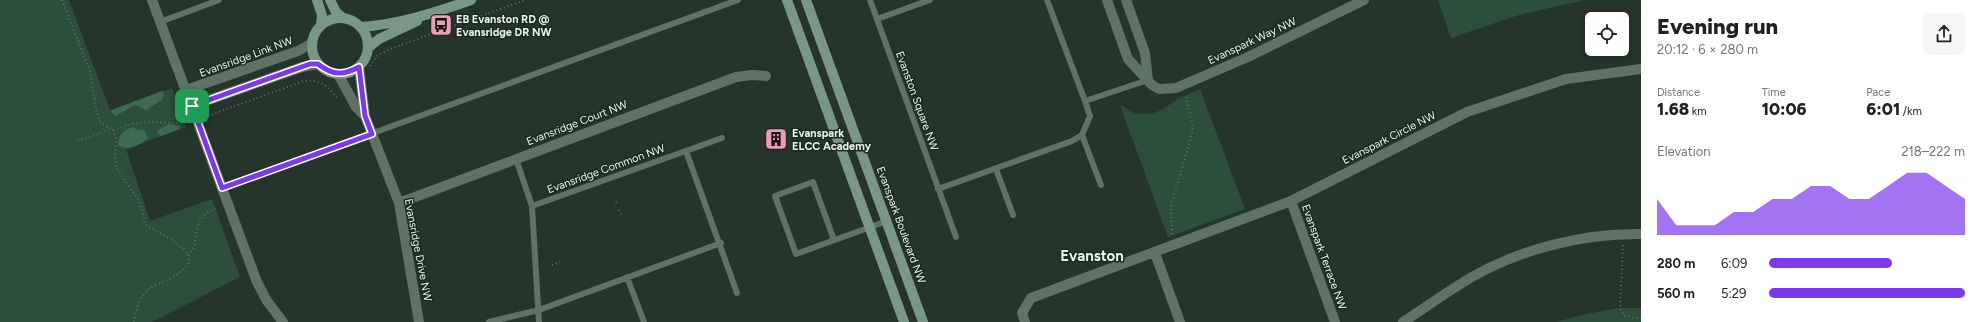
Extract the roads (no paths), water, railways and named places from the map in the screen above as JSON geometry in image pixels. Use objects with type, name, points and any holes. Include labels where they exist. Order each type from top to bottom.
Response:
[{"type":"street","points":[[152,0],[257,282],[266,301],[283,322]]},
{"type":"street","points":[[317,0],[322,15],[321,25]]},
{"type":"street","points":[[330,0],[336,12],[343,18],[353,21],[361,27],[367,37],[368,48],[366,59],[359,67],[349,73],[338,74],[327,71],[318,64],[313,54],[312,43],[315,33],[321,25],[331,20],[343,18]]},
{"type":"street","points":[[361,27],[385,25],[423,17],[471,0]]},
{"type":"street","points":[[787,0],[904,322]]},
{"type":"street","name":"Evanspark Boulevard NW","points":[[806,0],[923,322]]},
{"type":"street","name":"Evanspark Way NW","points":[[1107,0],[1128,59],[1152,85],[1159,89],[1176,88],[1248,57],[1364,0]]},
{"type":"street","points":[[1126,0],[1145,53],[1148,80]]},
{"type":"street","points":[[368,48],[379,39],[402,29],[423,17]]},
{"type":"street","name":"Evansridge Link NW","points":[[186,90],[294,53],[312,43]]},
{"type":"street","points":[[192,106],[302,67],[318,64]]},
{"type":"street","name":"Evansridge Drive NW","points":[[359,67],[365,116],[399,203],[419,322]]},
{"type":"street","name":"Evanspark Circle NW","points":[[1025,322],[1022,313],[1031,298],[1291,201],[1467,112],[1566,79],[1641,69]]},
{"type":"street","name":"Evansridge Drive NW","points":[[338,74],[356,107],[365,116]]},
{"type":"street","name":"Evansridge Court NW","points":[[399,203],[736,77],[752,75],[766,76]]},
{"type":"street","name":"Evanspark Terrace NW","points":[[1291,201],[1335,322]]},
{"type":"street","points":[[1403,322],[1473,277],[1511,258],[1569,241],[1624,234],[1641,234]]},
{"type":"street","points":[[1154,253],[1180,322]]},
{"type":"lane","points":[[160,22],[219,0]]},
{"type":"lane","points":[[222,188],[738,0]]},
{"type":"lane","name":"Evanston Square NW","points":[[870,0],[956,237]]},
{"type":"lane","points":[[877,19],[930,0]]},
{"type":"lane","points":[[938,189],[1072,141],[1082,135],[1090,116],[1047,0]]},
{"type":"lane","points":[[1085,101],[1148,80]]},
{"type":"lane","points":[[1082,135],[1101,185]]},
{"type":"lane","name":"Evansridge Common NW","points":[[532,206],[722,138]]},
{"type":"lane","points":[[686,151],[721,243],[737,293]]},
{"type":"lane","points":[[516,159],[532,206],[539,322]]},
{"type":"lane","points":[[996,169],[1013,215]]},
{"type":"lane","points":[[834,240],[813,182],[775,196],[796,254],[887,221]]},
{"type":"lane","points":[[489,322],[539,310],[721,243]]},
{"type":"lane","points":[[627,277],[644,322]]},
{"type":"place","name":"EB Evanston RD @ Evansridge DR NW","points":[[441,25]]},
{"type":"place","name":"Evanspark ELCC Academy","points":[[776,139]]},
{"type":"district","name":"Evanston","points":[[1092,256]]}]
